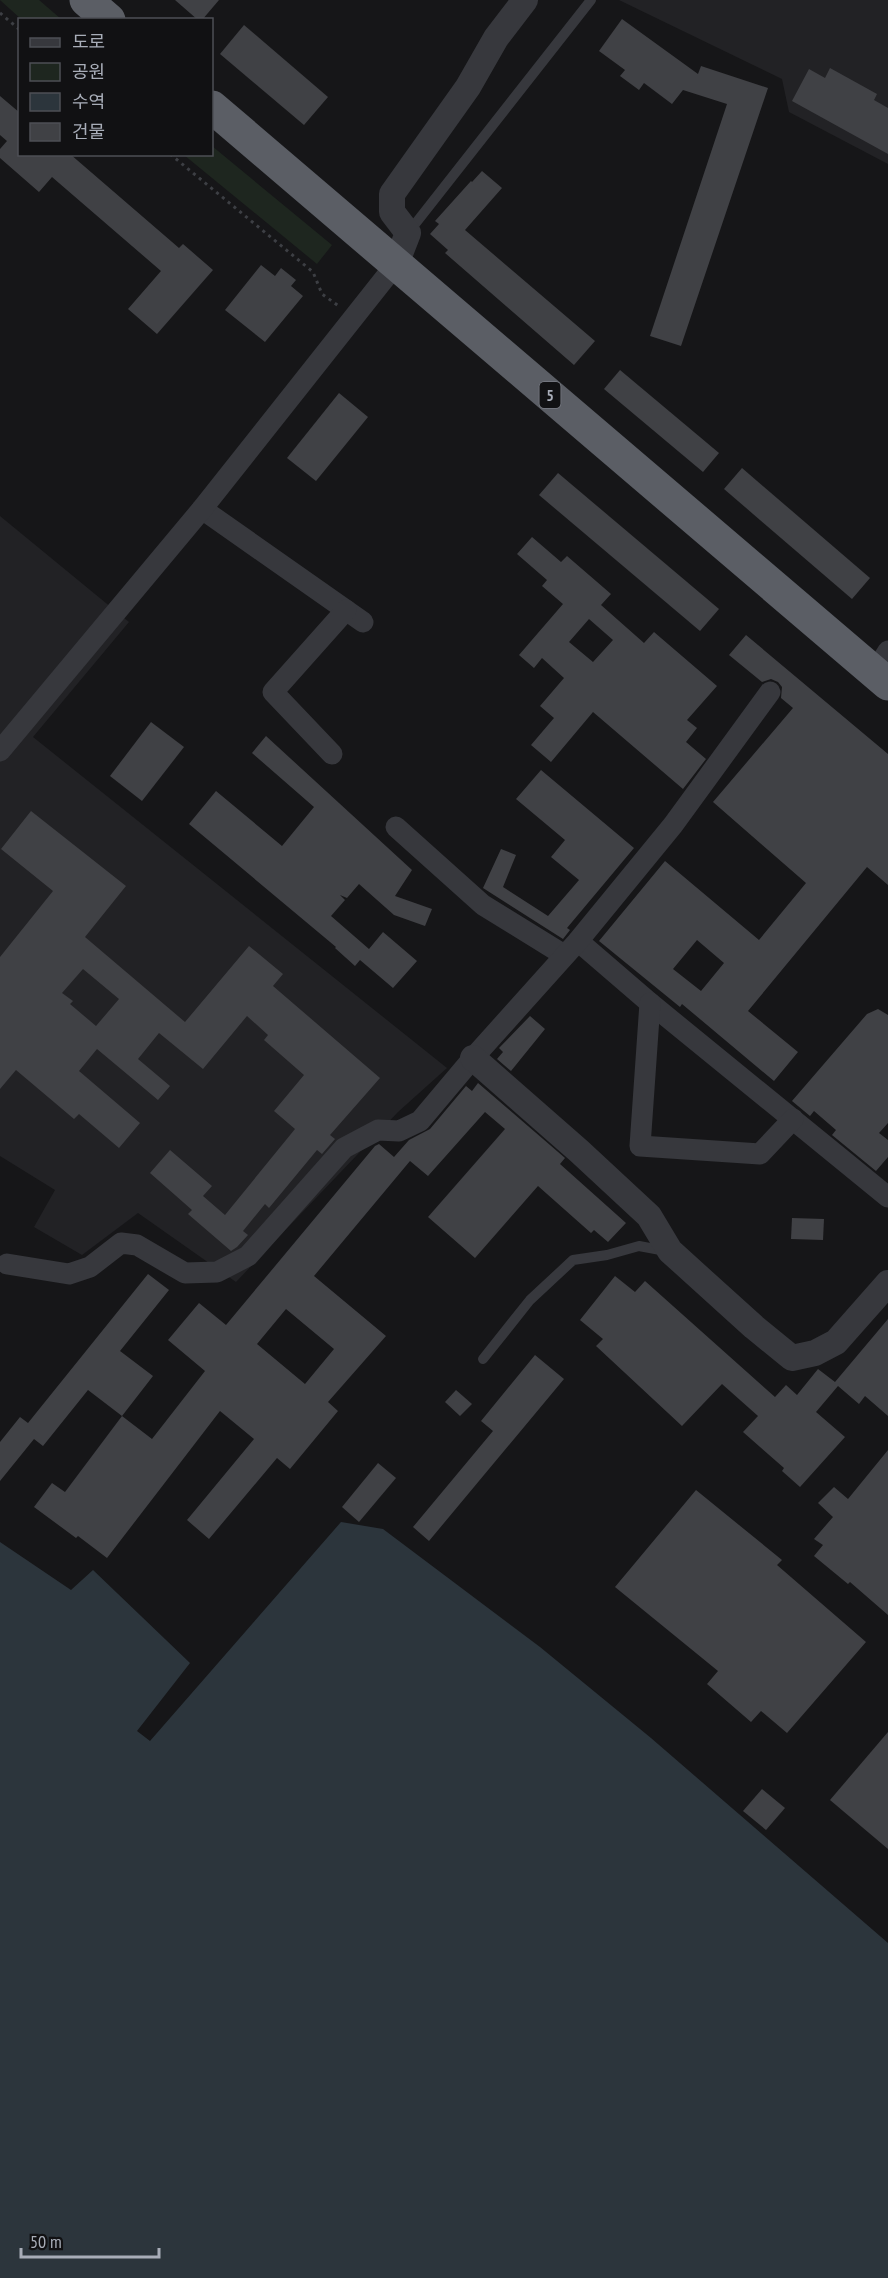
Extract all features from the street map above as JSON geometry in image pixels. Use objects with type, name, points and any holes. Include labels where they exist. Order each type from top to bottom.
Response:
[{"type":"highway","points":[[86,0],[107,18]]},
{"type":"highway","name":"5","points":[[213,108],[396,264],[884,669]]},
{"type":"street","points":[[0,752],[202,509],[396,264],[408,233],[392,212],[392,194],[468,87],[495,38],[525,0]]},
{"type":"street","points":[[202,509],[354,616],[273,692],[332,754]]},
{"type":"street","points":[[7,1264],[69,1274],[90,1267],[121,1243],[137,1245],[185,1273],[217,1272],[248,1257],[344,1148],[378,1130],[399,1131],[420,1121],[472,1058],[571,948],[673,825],[770,692]]},
{"type":"street","points":[[396,827],[483,905],[571,948],[650,1003],[888,1197]]},
{"type":"street","points":[[650,1003],[640,1146],[760,1154],[793,1119]]},
{"type":"street","points":[[472,1058],[649,1216],[670,1251],[792,1358],[814,1353],[836,1342],[888,1283]]},
{"type":"lane","points":[[408,233],[591,0]]},
{"type":"lane","points":[[483,1359],[530,1300],[573,1260],[607,1255],[639,1246],[670,1251]]},
{"type":"path","points":[[0,13],[18,28]]},
{"type":"path","points":[[172,156],[313,272],[322,294],[354,316]]},
{"type":"shaded area","points":[[619,0],[888,0],[888,164],[789,112],[782,79]]},
{"type":"shaded area","points":[[0,516],[129,622],[33,737],[447,1068],[398,1112],[236,1282],[138,1213],[82,1255],[34,1227],[55,1190],[0,1156]]},
{"type":"green space","points":[[0,0],[39,0],[60,18],[20,18]]},
{"type":"green space","points":[[213,147],[332,245],[317,264],[185,156],[213,156]]},
{"type":"water","points":[[341,1522],[383,1529],[540,1647],[651,1738],[888,1943],[888,2278],[0,2278],[0,1542],[71,1590],[93,1570],[190,1663],[137,1731],[150,1741]]},
{"type":"building","points":[[175,0],[219,0],[204,18],[196,18]]},
{"type":"building","points":[[622,19],[698,74],[701,66],[768,88],[681,346],[650,336],[727,104],[683,90],[672,104],[644,83],[639,90],[620,76],[625,70],[599,51]]},
{"type":"building","points":[[244,25],[328,97],[304,125],[220,54]]},
{"type":"building","points":[[830,68],[877,94],[874,100],[888,108],[888,154],[792,101],[809,69],[825,78]]},
{"type":"building","points":[[0,96],[18,111],[18,156],[72,156],[179,248],[183,244],[213,270],[157,334],[128,309],[161,271],[52,177],[39,192],[0,158],[0,149],[7,141],[0,135]]},
{"type":"building","points":[[482,171],[502,188],[465,230],[595,341],[574,365],[445,253],[448,250],[430,234],[439,224],[435,221]]},
{"type":"building","points":[[261,265],[275,276],[281,268],[296,280],[291,286],[303,296],[265,342],[225,310]]},
{"type":"building","points":[[620,370],[719,453],[703,472],[604,389]]},
{"type":"building","points":[[339,393],[368,417],[316,481],[287,458]]},
{"type":"building","points":[[742,468],[870,578],[852,599],[724,489]]},
{"type":"building","points":[[558,473],[719,609],[700,631],[539,495]]},
{"type":"building","points":[[532,537],[561,562],[567,556],[611,594],[601,605],[644,643],[654,632],[717,686],[687,720],[697,728],[686,742],[706,759],[683,789],[593,712],[551,762],[531,745],[554,718],[540,706],[564,678],[542,658],[534,668],[519,655],[563,604],[542,586],[547,580],[517,554]],"holes":[[[589,619],[613,640],[593,662],[569,642]]]},
{"type":"building","points":[[746,635],[888,754],[888,885],[867,867],[748,1011],[798,1052],[774,1081],[682,1004],[680,1007],[599,941],[665,861],[759,940],[806,883],[713,802],[793,708],[781,698],[782,687],[778,682],[771,679],[762,682],[729,655]],"holes":[[[697,940],[724,963],[701,991],[673,969]]]},
{"type":"building","points":[[151,722],[184,747],[142,801],[110,776]]},
{"type":"building","points":[[266,736],[412,870],[395,896],[432,909],[425,926],[394,915],[359,884],[347,898],[340,895],[345,900],[331,916],[369,949],[383,932],[417,961],[393,988],[360,960],[355,966],[336,947],[189,824],[216,791],[282,846],[314,807],[252,753]]},
{"type":"building","points":[[541,770],[634,848],[567,928],[570,930],[563,939],[483,888],[501,849],[516,855],[503,887],[548,916],[579,880],[551,857],[565,840],[516,799]]},
{"type":"building","points":[[31,811],[126,886],[85,937],[185,1022],[249,946],[283,974],[273,986],[380,1078],[330,1135],[335,1139],[322,1154],[317,1150],[269,1208],[265,1204],[243,1231],[248,1235],[231,1251],[188,1214],[192,1210],[150,1173],[170,1150],[212,1186],[203,1196],[225,1215],[295,1129],[274,1111],[304,1075],[264,1040],[268,1035],[247,1016],[203,1069],[159,1033],[138,1059],[170,1086],[158,1100],[97,1049],[79,1071],[140,1123],[119,1148],[79,1114],[74,1119],[16,1070],[0,1089],[0,957],[53,891],[1,849]],"holes":[[[83,969],[119,999],[96,1026],[70,1004],[73,1001],[62,993]]]},
{"type":"building","points":[[878,1009],[888,1015],[888,1123],[879,1133],[888,1140],[888,1157],[876,1171],[832,1135],[836,1130],[814,1111],[810,1116],[792,1101],[867,1014]]},
{"type":"building","points":[[530,1016],[545,1029],[511,1071],[497,1059],[503,1052],[499,1048]]},
{"type":"building","points":[[478,1083],[565,1158],[560,1164],[626,1223],[608,1242],[594,1230],[591,1233],[538,1186],[475,1258],[428,1217],[505,1129],[485,1112],[428,1176],[410,1161],[314,1276],[386,1336],[328,1402],[338,1411],[290,1469],[277,1458],[209,1539],[187,1520],[254,1439],[220,1411],[107,1558],[34,1507],[52,1483],[65,1492],[122,1416],[152,1439],[205,1371],[168,1340],[199,1303],[226,1325],[375,1146],[379,1144],[394,1157],[409,1140],[430,1129],[466,1086],[472,1091]],"holes":[[[286,1309],[334,1349],[305,1384],[257,1344]]]},
{"type":"building","points":[[792,1218],[824,1219],[823,1240],[791,1239]]},
{"type":"building","points":[[148,1274],[169,1290],[120,1351],[153,1376],[122,1416],[88,1390],[43,1446],[34,1439],[0,1481],[0,1442],[20,1417],[28,1423]]},
{"type":"building","points":[[615,1276],[635,1292],[645,1281],[775,1397],[786,1385],[797,1395],[818,1369],[835,1382],[888,1319],[888,1416],[865,1396],[859,1404],[838,1386],[816,1412],[845,1437],[800,1487],[782,1471],[784,1468],[743,1432],[758,1416],[722,1384],[682,1426],[596,1346],[603,1339],[580,1320]]},
{"type":"building","points":[[535,1355],[564,1379],[429,1541],[413,1527],[493,1431],[481,1421]]},
{"type":"building","points":[[456,1390],[472,1404],[460,1416],[445,1402]]},
{"type":"building","points":[[888,1450],[888,1615],[850,1582],[848,1584],[814,1556],[823,1545],[814,1539],[833,1517],[818,1503],[834,1487],[848,1499]]},
{"type":"building","points":[[378,1463],[396,1478],[359,1522],[342,1507]]},
{"type":"building","points":[[696,1490],[782,1560],[777,1565],[866,1642],[787,1733],[761,1711],[751,1722],[707,1684],[718,1671],[615,1587]]},
{"type":"building","points":[[888,1732],[888,1849],[830,1800]]},
{"type":"building","points":[[762,1789],[785,1808],[766,1830],[743,1811]]}]
